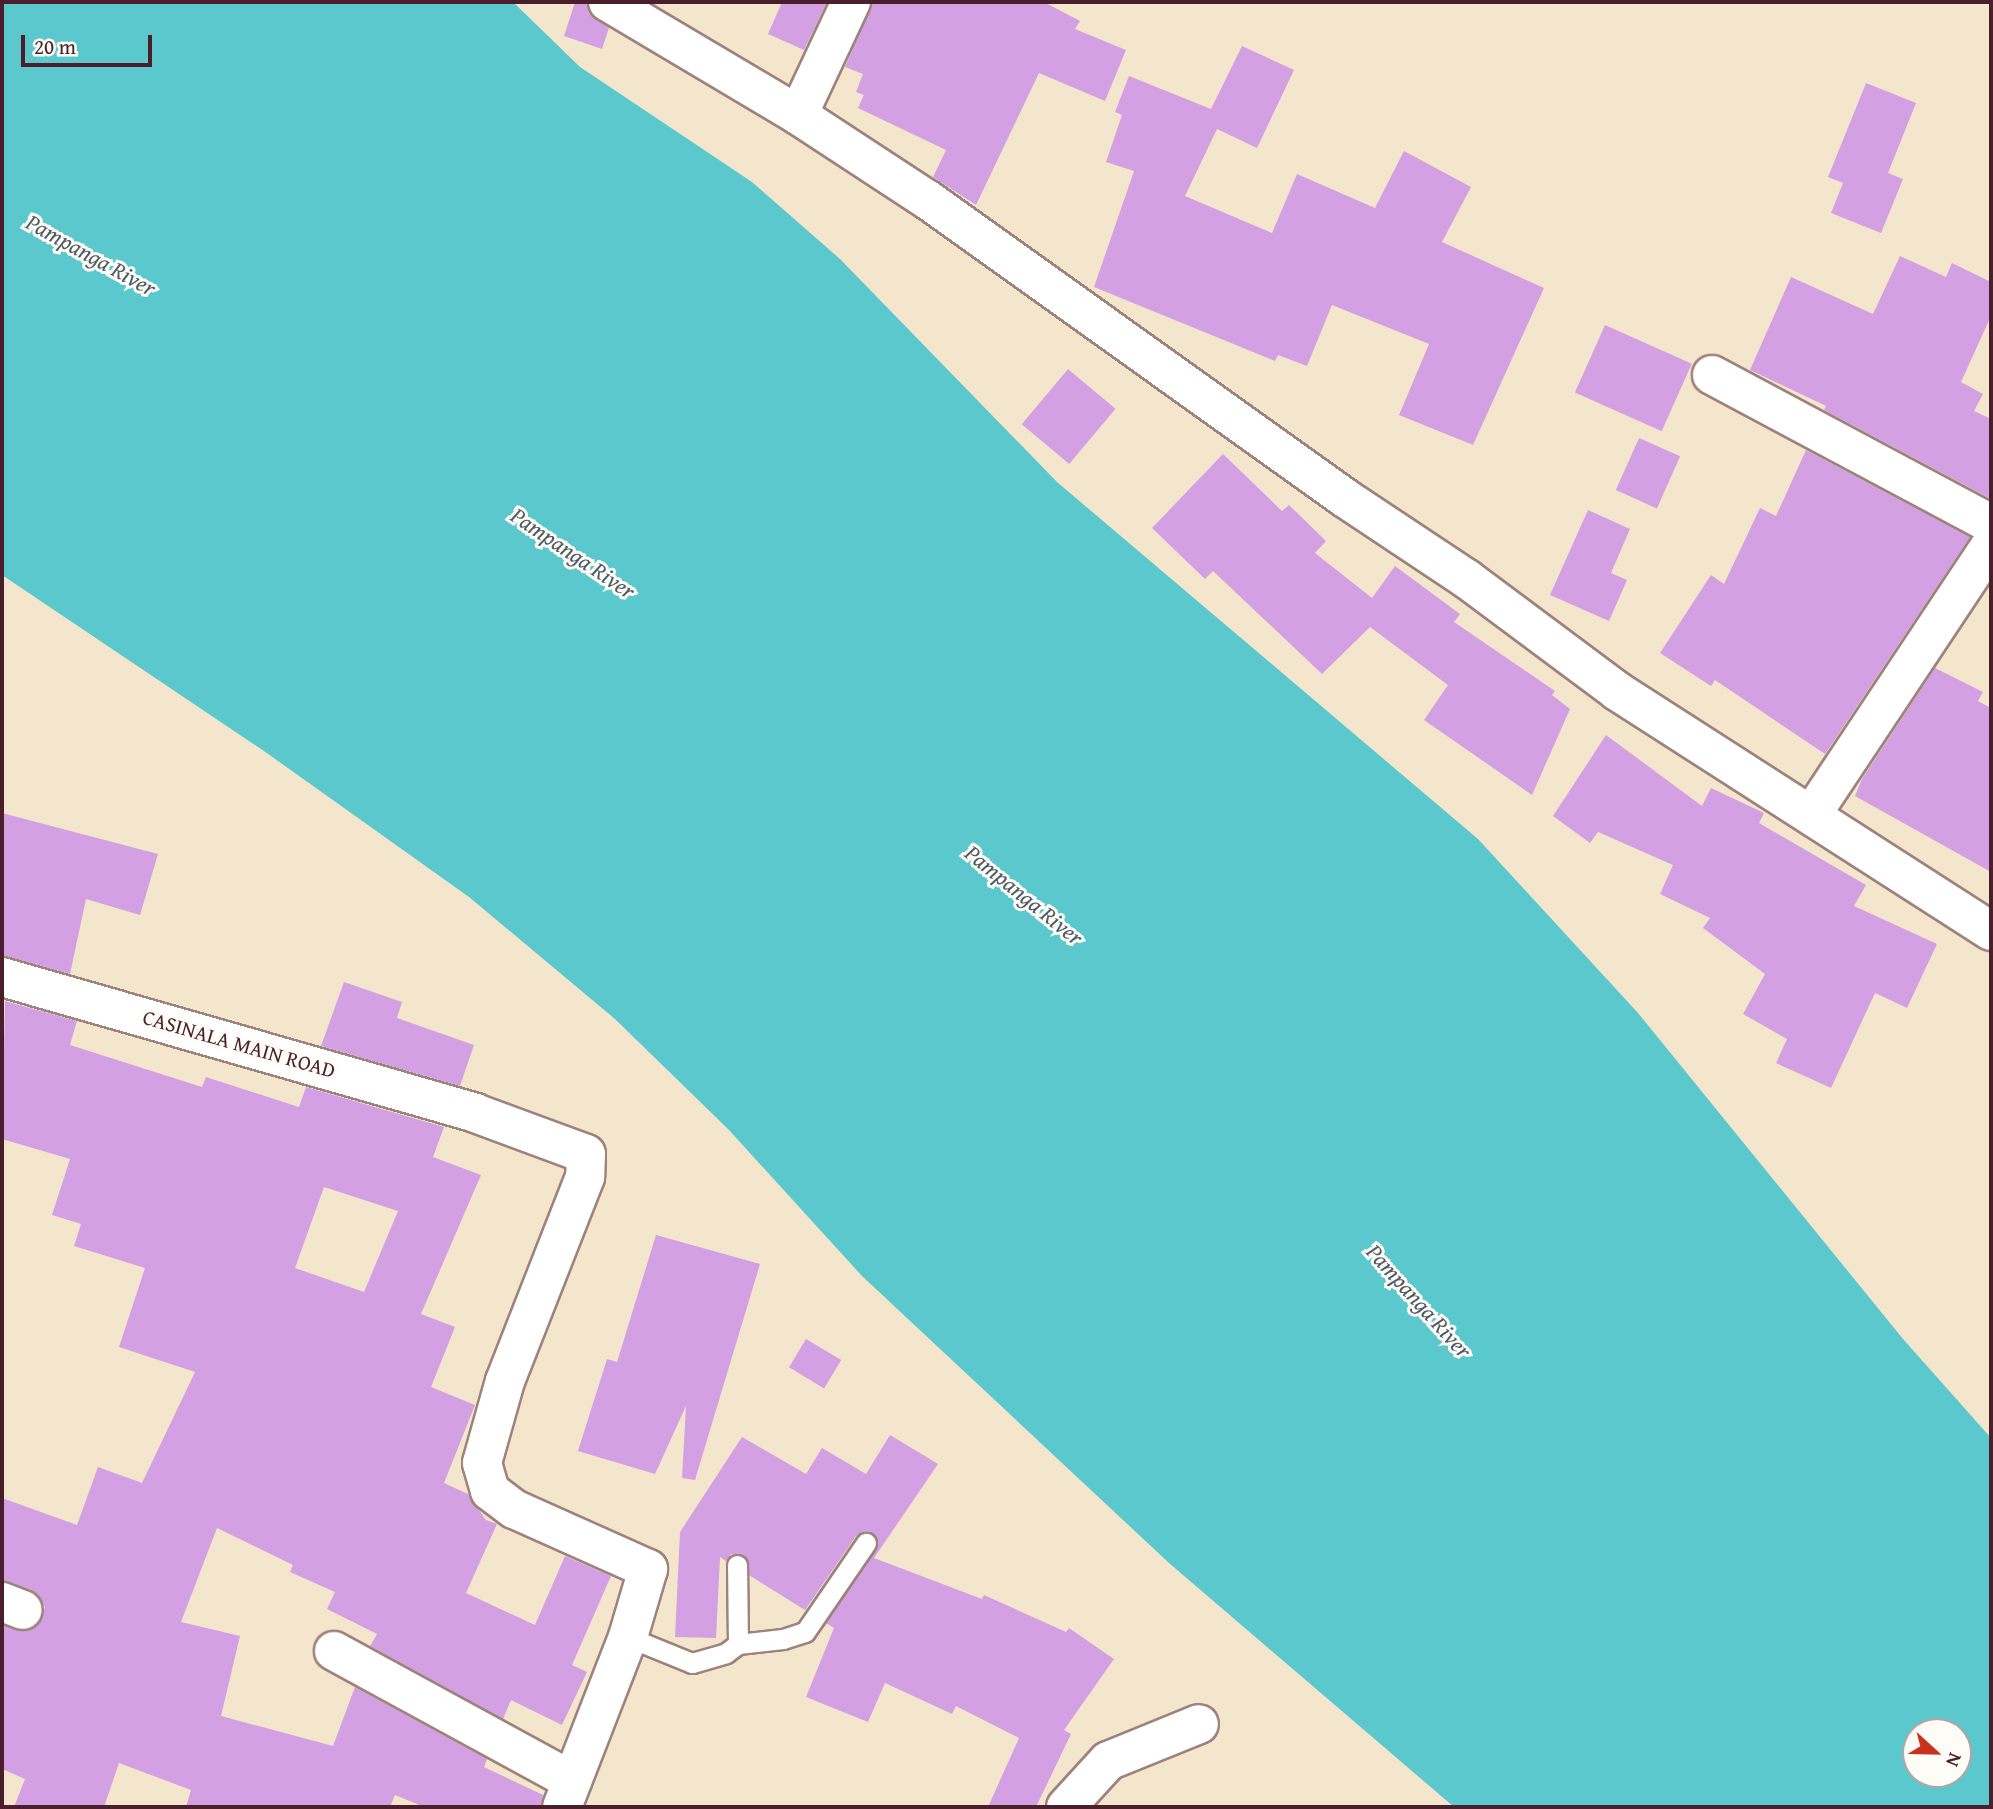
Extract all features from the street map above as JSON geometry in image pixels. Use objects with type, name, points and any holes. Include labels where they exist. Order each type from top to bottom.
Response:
[{"type":"street","points":[[608,2],[798,115],[1115,330],[1345,498],[1467,579],[1606,684],[1991,931]]},
{"type":"street","points":[[798,115],[851,2]]},
{"type":"street","points":[[1712,375],[1991,524]]},
{"type":"street","points":[[1812,814],[1991,545]]},
{"type":"street","name":"CASINALA MAIN ROAD","points":[[2,977],[475,1113],[581,1150],[588,1157],[585,1177],[505,1381],[482,1463],[490,1492],[514,1509],[648,1569],[628,1637]]},
{"type":"street","points":[[334,1651],[567,1794],[628,1637]]},
{"type":"street","points":[[1066,1807],[1108,1761],[1199,1724]]},
{"type":"lane","points":[[628,1637],[692,1663],[716,1657],[738,1644],[783,1639],[805,1632],[866,1542]]},
{"type":"lane","points":[[737,1565],[738,1644]]},
{"type":"water","name":"Pampanga River","points":[[2,2],[513,2],[580,67],[752,182],[840,259],[1057,482],[1478,839],[1638,1013],[1903,1339],[1991,1438],[1991,1807],[1454,1807],[1169,1563],[862,1276],[728,1129],[615,1019],[469,897],[264,751],[2,575]]},
{"type":"building","points":[[575,2],[586,2],[589,13],[609,28],[602,49],[564,36]]},
{"type":"building","points":[[782,2],[827,2],[804,50],[768,34]]},
{"type":"building","points":[[873,2],[1044,2],[1080,21],[1075,29],[1126,50],[1105,101],[1039,73],[976,205],[933,177],[946,150],[858,108],[864,95],[856,92],[863,74],[845,67]]},
{"type":"building","points":[[1242,46],[1294,70],[1257,148],[1217,129],[1185,196],[1272,233],[1297,174],[1375,208],[1404,151],[1471,187],[1442,242],[1544,288],[1473,445],[1399,415],[1429,344],[1332,305],[1307,366],[1278,355],[1275,361],[1094,287],[1134,171],[1106,162],[1122,115],[1115,112],[1129,76],[1211,109]]},
{"type":"building","points":[[1866,83],[1916,103],[1888,173],[1903,179],[1881,233],[1831,213],[1843,183],[1828,177]]},
{"type":"building","points":[[1900,256],[1946,277],[1952,263],[1991,282],[1991,316],[1961,382],[1983,394],[1974,411],[1991,419],[1991,499],[1824,410],[1826,406],[1750,370],[1791,277],[1873,314]]},
{"type":"building","points":[[1605,325],[1692,364],[1662,431],[1575,393]]},
{"type":"building","points":[[1068,369],[1115,409],[1069,464],[1022,424]]},
{"type":"building","points":[[1639,438],[1680,456],[1657,508],[1616,490]]},
{"type":"building","points":[[1806,450],[1970,537],[1825,754],[1715,680],[1711,686],[1660,653],[1711,575],[1724,584],[1760,508],[1776,516]]},
{"type":"building","points":[[1223,454],[1282,511],[1289,505],[1326,541],[1315,553],[1372,598],[1395,566],[1460,614],[1454,622],[1555,691],[1552,695],[1570,709],[1532,795],[1424,720],[1448,685],[1370,627],[1322,674],[1213,571],[1205,579],[1152,528]]},
{"type":"building","points":[[1588,510],[1630,529],[1611,573],[1627,580],[1609,621],[1550,595]]},
{"type":"building","points":[[1935,668],[1983,692],[1978,701],[1991,708],[1991,872],[1855,796],[1862,779]]},
{"type":"building","points":[[1606,735],[1702,806],[1711,788],[1764,813],[1759,823],[1866,885],[1854,906],[1937,944],[1907,1008],[1875,993],[1831,1088],[1776,1063],[1787,1039],[1743,1014],[1765,974],[1703,928],[1710,918],[1660,894],[1673,865],[1598,832],[1590,843],[1553,816]]},
{"type":"building","points":[[2,813],[158,854],[140,915],[86,899],[70,974],[2,955]]},
{"type":"building","points":[[344,982],[402,1002],[397,1018],[474,1045],[460,1086],[321,1046]]},
{"type":"building","points":[[5,1001],[77,1021],[70,1045],[202,1087],[206,1077],[299,1107],[306,1087],[444,1127],[433,1157],[481,1175],[421,1314],[455,1327],[431,1387],[475,1405],[444,1483],[468,1494],[486,1520],[497,1524],[466,1593],[535,1625],[565,1556],[611,1576],[572,1665],[587,1672],[562,1725],[511,1700],[503,1719],[370,1646],[377,1634],[327,1609],[335,1592],[290,1572],[293,1565],[217,1528],[181,1622],[240,1636],[221,1716],[333,1746],[355,1687],[487,1759],[484,1767],[543,1795],[541,1807],[424,1807],[395,1795],[390,1807],[186,1807],[191,1790],[119,1763],[104,1807],[14,1807],[25,1779],[2,1769],[2,1625],[27,1631],[37,1626],[45,1607],[31,1590],[2,1581],[2,1498],[77,1525],[98,1467],[142,1483],[195,1372],[119,1347],[145,1268],[74,1246],[81,1224],[52,1215],[70,1159],[2,1139]],"holes":[[[324,1187],[398,1211],[364,1292],[295,1268]]]},
{"type":"building","points":[[656,1235],[760,1264],[695,1480],[682,1478],[686,1406],[655,1474],[578,1451],[607,1359],[617,1362]]},
{"type":"building","points":[[806,1339],[841,1360],[824,1388],[789,1367]]},
{"type":"building","points":[[890,1435],[938,1464],[874,1558],[982,1599],[984,1595],[1066,1632],[1069,1628],[1114,1659],[1064,1730],[1071,1734],[1036,1807],[988,1807],[1019,1738],[956,1706],[952,1714],[885,1683],[868,1722],[806,1697],[834,1628],[826,1623],[876,1549],[872,1533],[856,1536],[805,1610],[749,1575],[744,1555],[731,1554],[726,1561],[720,1557],[716,1638],[675,1637],[680,1532],[742,1437],[806,1474],[822,1448],[866,1474]]}]
